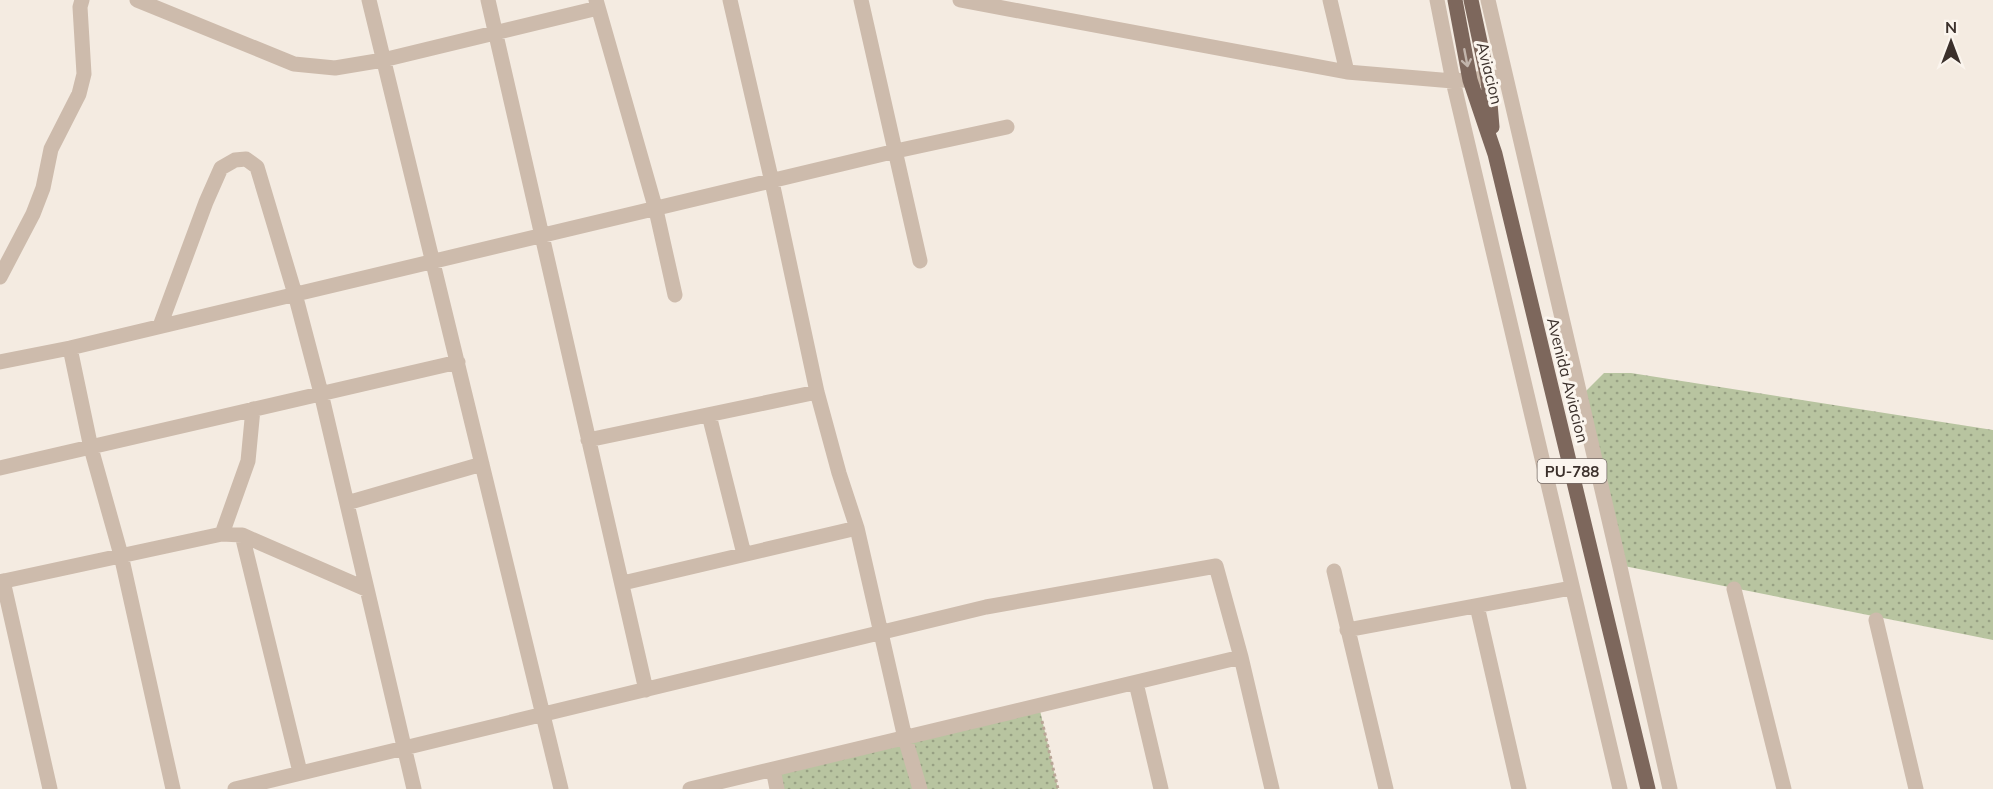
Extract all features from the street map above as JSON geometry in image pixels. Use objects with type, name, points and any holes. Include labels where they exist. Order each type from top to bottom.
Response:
[{"type":"main road","name":"Aviacion","points":[[1455,0],[1470,80],[1495,154]]},
{"type":"main road","points":[[1471,0],[1488,79],[1495,154]]},
{"type":"main road","name":"Avenida Aviacion","points":[[1495,154],[1648,789]]},
{"type":"street","points":[[0,278],[33,213],[43,188],[51,149],[79,94],[84,74],[80,7],[82,0]]},
{"type":"street","points":[[137,0],[294,64],[335,68],[383,60],[597,4],[656,210],[675,295]]},
{"type":"street","points":[[369,0],[561,789]]},
{"type":"street","points":[[488,0],[646,690]]},
{"type":"street","points":[[730,0],[817,392],[856,528],[905,738],[920,789]]},
{"type":"street","points":[[861,0],[920,261]]},
{"type":"street","points":[[960,0],[1347,72],[1453,81],[1506,76]]},
{"type":"street","points":[[1330,0],[1347,72]]},
{"type":"street","points":[[1437,0],[1453,81],[1620,789]]},
{"type":"street","points":[[1488,0],[1670,789]]},
{"type":"street","points":[[0,362],[70,348],[896,151],[1007,127]]},
{"type":"street","points":[[160,326],[221,168],[235,160],[246,159],[257,167],[295,294],[321,393],[414,789]]},
{"type":"street","points":[[70,348],[91,448],[121,555],[173,789]]},
{"type":"street","points":[[0,468],[458,362]]},
{"type":"street","points":[[588,440],[817,392]]},
{"type":"street","points":[[222,534],[248,461],[253,409]]},
{"type":"street","points":[[709,415],[744,554]]},
{"type":"street","points":[[347,503],[482,464]]},
{"type":"street","points":[[623,583],[856,528]]},
{"type":"street","points":[[50,789],[2,582],[222,534],[242,535],[366,590]]},
{"type":"street","points":[[242,535],[300,772]]},
{"type":"street","points":[[236,789],[986,607],[1216,566],[1241,657],[1272,789]]},
{"type":"street","points":[[1334,571],[1386,789]]},
{"type":"street","points":[[1347,630],[1571,588]]},
{"type":"street","points":[[1734,589],[1784,789]]},
{"type":"street","points":[[1477,606],[1519,789]]},
{"type":"street","points":[[1876,620],[1916,789]]},
{"type":"street","points":[[690,789],[1241,657]]},
{"type":"street","points":[[1136,683],[1161,789]]},
{"type":"street","points":[[773,769],[777,789]]},
{"type":"path","points":[[1039,706],[1058,789]]},
{"type":"green space","points":[[1604,373],[1631,373],[1993,430],[1993,640],[1619,565],[1576,401]]},
{"type":"green space","points":[[1039,706],[1058,789],[777,789],[773,769]]}]
